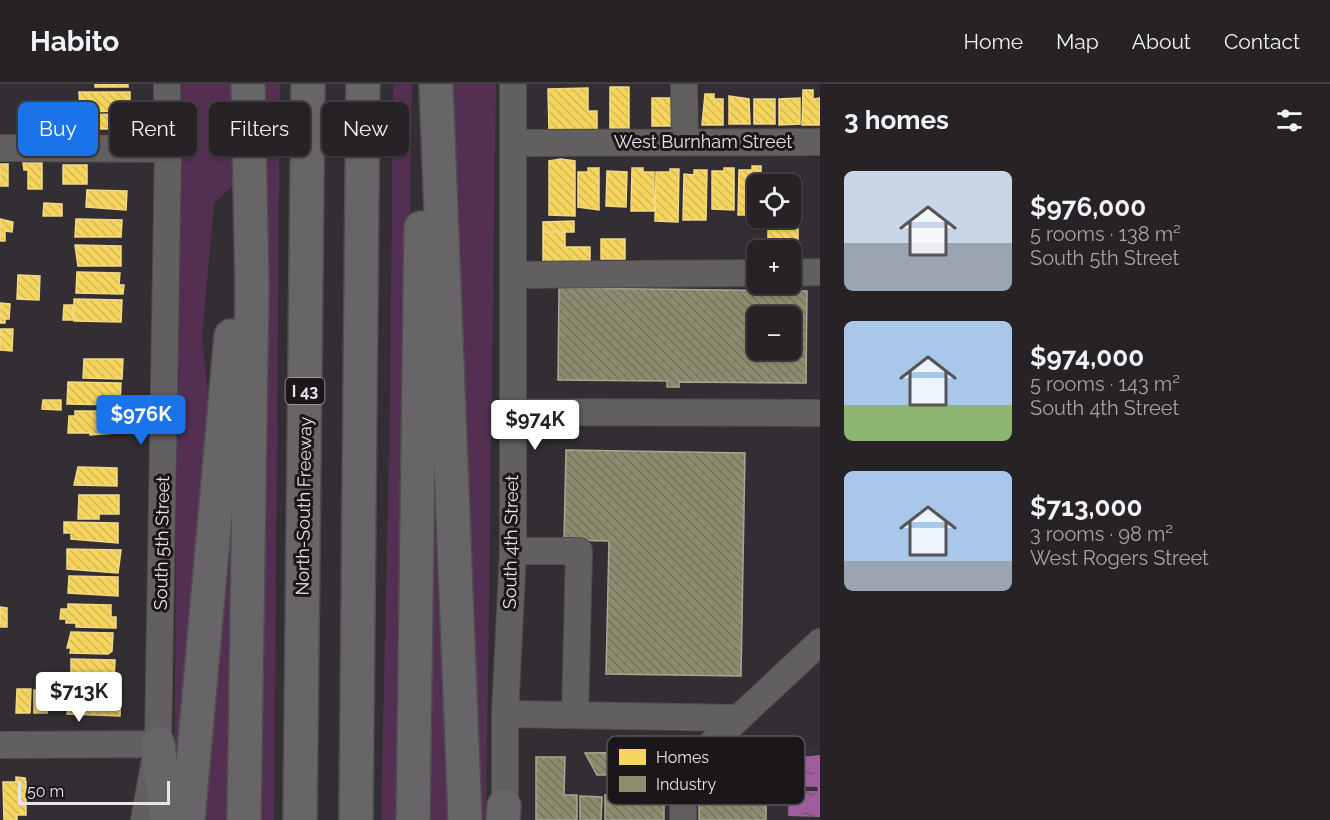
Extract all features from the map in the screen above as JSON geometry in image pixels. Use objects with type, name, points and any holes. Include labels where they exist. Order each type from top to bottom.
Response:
[{"type":"highway","points":[[248,84],[248,102]]},
{"type":"highway","name":"North-South Freeway","points":[[300,820],[308,84]]},
{"type":"highway","points":[[356,820],[363,84]]},
{"type":"highway","points":[[413,820],[423,84]]},
{"type":"highway","points":[[435,84],[465,820]]},
{"type":"highway","points":[[188,820],[247,156]]},
{"type":"highway","points":[[244,820],[252,287],[248,156]]},
{"type":"highway","points":[[158,744],[166,820]]},
{"type":"street","name":"South 5th Street","points":[[167,84],[167,102]]},
{"type":"street","name":"South 4th Street","points":[[504,815],[505,714],[513,551],[513,84]]},
{"type":"street","points":[[684,84],[685,142]]},
{"type":"street","name":"West Burnham Street","points":[[513,143],[820,142]]},
{"type":"street","points":[[0,148],[110,149]]},
{"type":"street","name":"South 5th Street","points":[[144,820],[158,744],[168,156]]},
{"type":"street","points":[[801,273],[820,272]]},
{"type":"street","points":[[513,275],[747,273]]},
{"type":"street","points":[[513,412],[820,413]]},
{"type":"street","points":[[513,551],[579,551],[575,715]]},
{"type":"street","points":[[718,736],[820,642]]},
{"type":"street","points":[[505,714],[736,718]]},
{"type":"street","points":[[0,745],[158,744]]},
{"type":"shaded area","points":[[179,84],[235,84],[235,102],[209,102],[209,156],[234,156],[234,185],[214,203],[202,338],[214,444],[174,820],[179,156],[197,156],[197,102],[179,102]]},
{"type":"shaded area","points":[[261,84],[280,84],[280,102],[261,102]]},
{"type":"shaded area","points":[[393,84],[412,84],[401,820],[381,820],[390,407],[392,156],[409,156],[409,102],[393,102]]},
{"type":"shaded area","points":[[446,84],[496,84],[486,820],[474,820],[474,624]]},
{"type":"shaded area","points":[[260,156],[279,156],[274,820],[254,820]]},
{"type":"shaded area","points":[[230,518],[235,518],[231,820],[202,820]]},
{"type":"shaded area","points":[[429,534],[443,534],[453,820],[424,820]]},
{"type":"water","points":[[820,749],[820,820],[783,820],[783,805],[805,805],[805,751]]},
{"type":"pier","points":[[820,749],[820,755],[805,756],[805,751]]},
{"type":"pier","points":[[805,787],[817,787],[818,791],[805,791]]},
{"type":"pier","points":[[783,805],[788,805],[788,816],[820,817],[820,820],[783,820]]},
{"type":"building: Homes","points":[[95,84],[128,84],[128,87],[95,87]]},
{"type":"building: Homes","points":[[610,87],[629,87],[629,128],[610,128]]},
{"type":"building: Homes","points":[[588,88],[588,111],[597,111],[597,130],[549,130],[548,89]]},
{"type":"building: Homes","points":[[803,90],[813,90],[813,99],[820,98],[820,125],[802,125]]},
{"type":"building: Homes","points":[[79,92],[130,92],[130,102],[110,102],[110,111],[98,112],[98,102],[80,102]]},
{"type":"building: Homes","points":[[705,94],[714,94],[714,99],[723,99],[723,125],[702,125]]},
{"type":"building: Homes","points":[[729,96],[749,99],[750,124],[729,124]]},
{"type":"building: Homes","points":[[652,98],[674,98],[674,126],[652,126]]},
{"type":"building: Homes","points":[[800,98],[800,124],[779,125],[779,99]]},
{"type":"building: Homes","points":[[754,99],[775,99],[775,124],[754,124]]},
{"type":"building: Homes","points":[[98,114],[110,114],[110,129],[98,129]]},
{"type":"building: Homes","points":[[561,159],[575,161],[575,216],[549,215],[549,161]]},
{"type":"building: Homes","points":[[23,163],[42,163],[42,189],[28,189],[28,170],[24,170]]},
{"type":"building: Homes","points":[[0,164],[8,164],[8,186],[0,186]]},
{"type":"building: Homes","points":[[63,165],[87,165],[87,184],[63,184]]},
{"type":"building: Homes","points":[[752,166],[761,166],[761,174],[747,174],[747,215],[738,215],[739,170],[752,170]]},
{"type":"building: Homes","points":[[588,168],[599,168],[599,210],[578,207],[578,172],[588,172]]},
{"type":"building: Homes","points":[[632,168],[643,168],[643,172],[654,172],[654,211],[631,211]]},
{"type":"building: Homes","points":[[724,168],[734,168],[734,210],[712,209],[712,171],[724,171]]},
{"type":"building: Homes","points":[[670,169],[679,169],[678,222],[655,221],[656,172],[670,172]]},
{"type":"building: Homes","points":[[694,170],[707,170],[706,220],[683,220],[684,174],[694,175]]},
{"type":"building: Homes","points":[[607,171],[627,172],[626,207],[606,206]]},
{"type":"building: Homes","points":[[87,190],[127,191],[126,210],[86,207]]},
{"type":"building: Homes","points":[[44,203],[62,204],[62,216],[43,216]]},
{"type":"building: Homes","points":[[0,219],[13,222],[12,232],[5,231],[5,241],[0,241]]},
{"type":"building: Homes","points":[[76,219],[122,220],[121,237],[75,237]]},
{"type":"building: Homes","points":[[574,221],[574,232],[543,232],[543,222]]},
{"type":"building: Homes","points":[[768,228],[798,228],[798,240],[768,240]]},
{"type":"building: Homes","points":[[543,232],[565,233],[565,247],[590,247],[590,267],[543,267]]},
{"type":"building: Homes","points":[[601,239],[625,239],[625,259],[601,259]]},
{"type":"building: Homes","points":[[75,245],[121,246],[121,266],[78,266]]},
{"type":"building: Homes","points":[[77,272],[120,273],[119,285],[124,285],[123,294],[76,293]]},
{"type":"building: Homes","points":[[18,275],[40,276],[39,300],[17,299]]},
{"type":"building: Homes","points":[[74,299],[122,300],[121,322],[74,321]]},
{"type":"building: Homes","points":[[0,303],[10,304],[9,319],[5,319],[5,323],[0,323]]},
{"type":"building: Homes","points":[[64,305],[73,305],[73,320],[63,320]]},
{"type":"building: Homes","points":[[0,329],[13,329],[12,351],[0,350]]},
{"type":"building: Homes","points":[[84,359],[123,359],[122,379],[83,378]]},
{"type":"building: Homes","points":[[68,382],[121,383],[120,405],[67,404]]},
{"type":"building: Homes","points":[[43,400],[61,400],[61,410],[42,409]]},
{"type":"building: Homes","points":[[75,411],[118,411],[117,433],[90,435],[90,433],[68,433],[69,416],[75,416]]},
{"type":"building: Homes","points":[[78,467],[117,468],[117,486],[74,485]]},
{"type":"building: Homes","points":[[79,495],[119,495],[119,514],[99,514],[99,519],[78,519]]},
{"type":"building: Homes","points":[[64,522],[118,523],[118,543],[71,539],[71,533],[64,533]]},
{"type":"building: Homes","points":[[67,549],[121,550],[118,573],[67,569]]},
{"type":"building: Homes","points":[[69,576],[118,577],[118,596],[68,593]]},
{"type":"building: Homes","points":[[68,604],[111,605],[111,617],[116,617],[116,628],[76,627],[76,623],[66,623],[66,619],[60,619],[61,609],[68,609]]},
{"type":"building: Homes","points":[[0,607],[7,608],[7,627],[0,627]]},
{"type":"building: Homes","points":[[71,632],[113,633],[112,651],[108,654],[70,653],[71,648],[67,648]]},
{"type":"building: Homes","points":[[71,659],[115,660],[114,683],[71,682]]},
{"type":"building: Homes","points":[[69,685],[121,686],[120,716],[67,714],[68,707],[63,707],[63,689],[69,690]]},
{"type":"building: Homes","points":[[17,689],[31,689],[30,713],[16,713]]},
{"type":"building: Homes","points":[[34,690],[47,690],[47,713],[34,713]]},
{"type":"building: Homes","points":[[16,777],[25,778],[26,815],[17,815],[17,820],[4,820],[3,782],[16,782]]},
{"type":"building: Industry","points":[[559,288],[747,290],[747,294],[801,294],[801,291],[807,291],[806,383],[679,382],[679,387],[667,387],[667,381],[558,380]]},
{"type":"building: Industry","points":[[566,450],[745,453],[741,676],[606,674],[609,541],[564,540]]},
{"type":"building: Industry","points":[[585,753],[607,753],[607,775],[597,775]]},
{"type":"building: Industry","points":[[536,757],[565,757],[564,795],[577,795],[577,820],[536,820]]},
{"type":"building: Industry","points":[[605,795],[607,795],[607,805],[664,805],[664,820],[605,820]]},
{"type":"building: Industry","points":[[580,796],[602,797],[601,820],[580,820]]},
{"type":"building: Industry","points":[[699,805],[766,805],[766,820],[699,820]]}]
